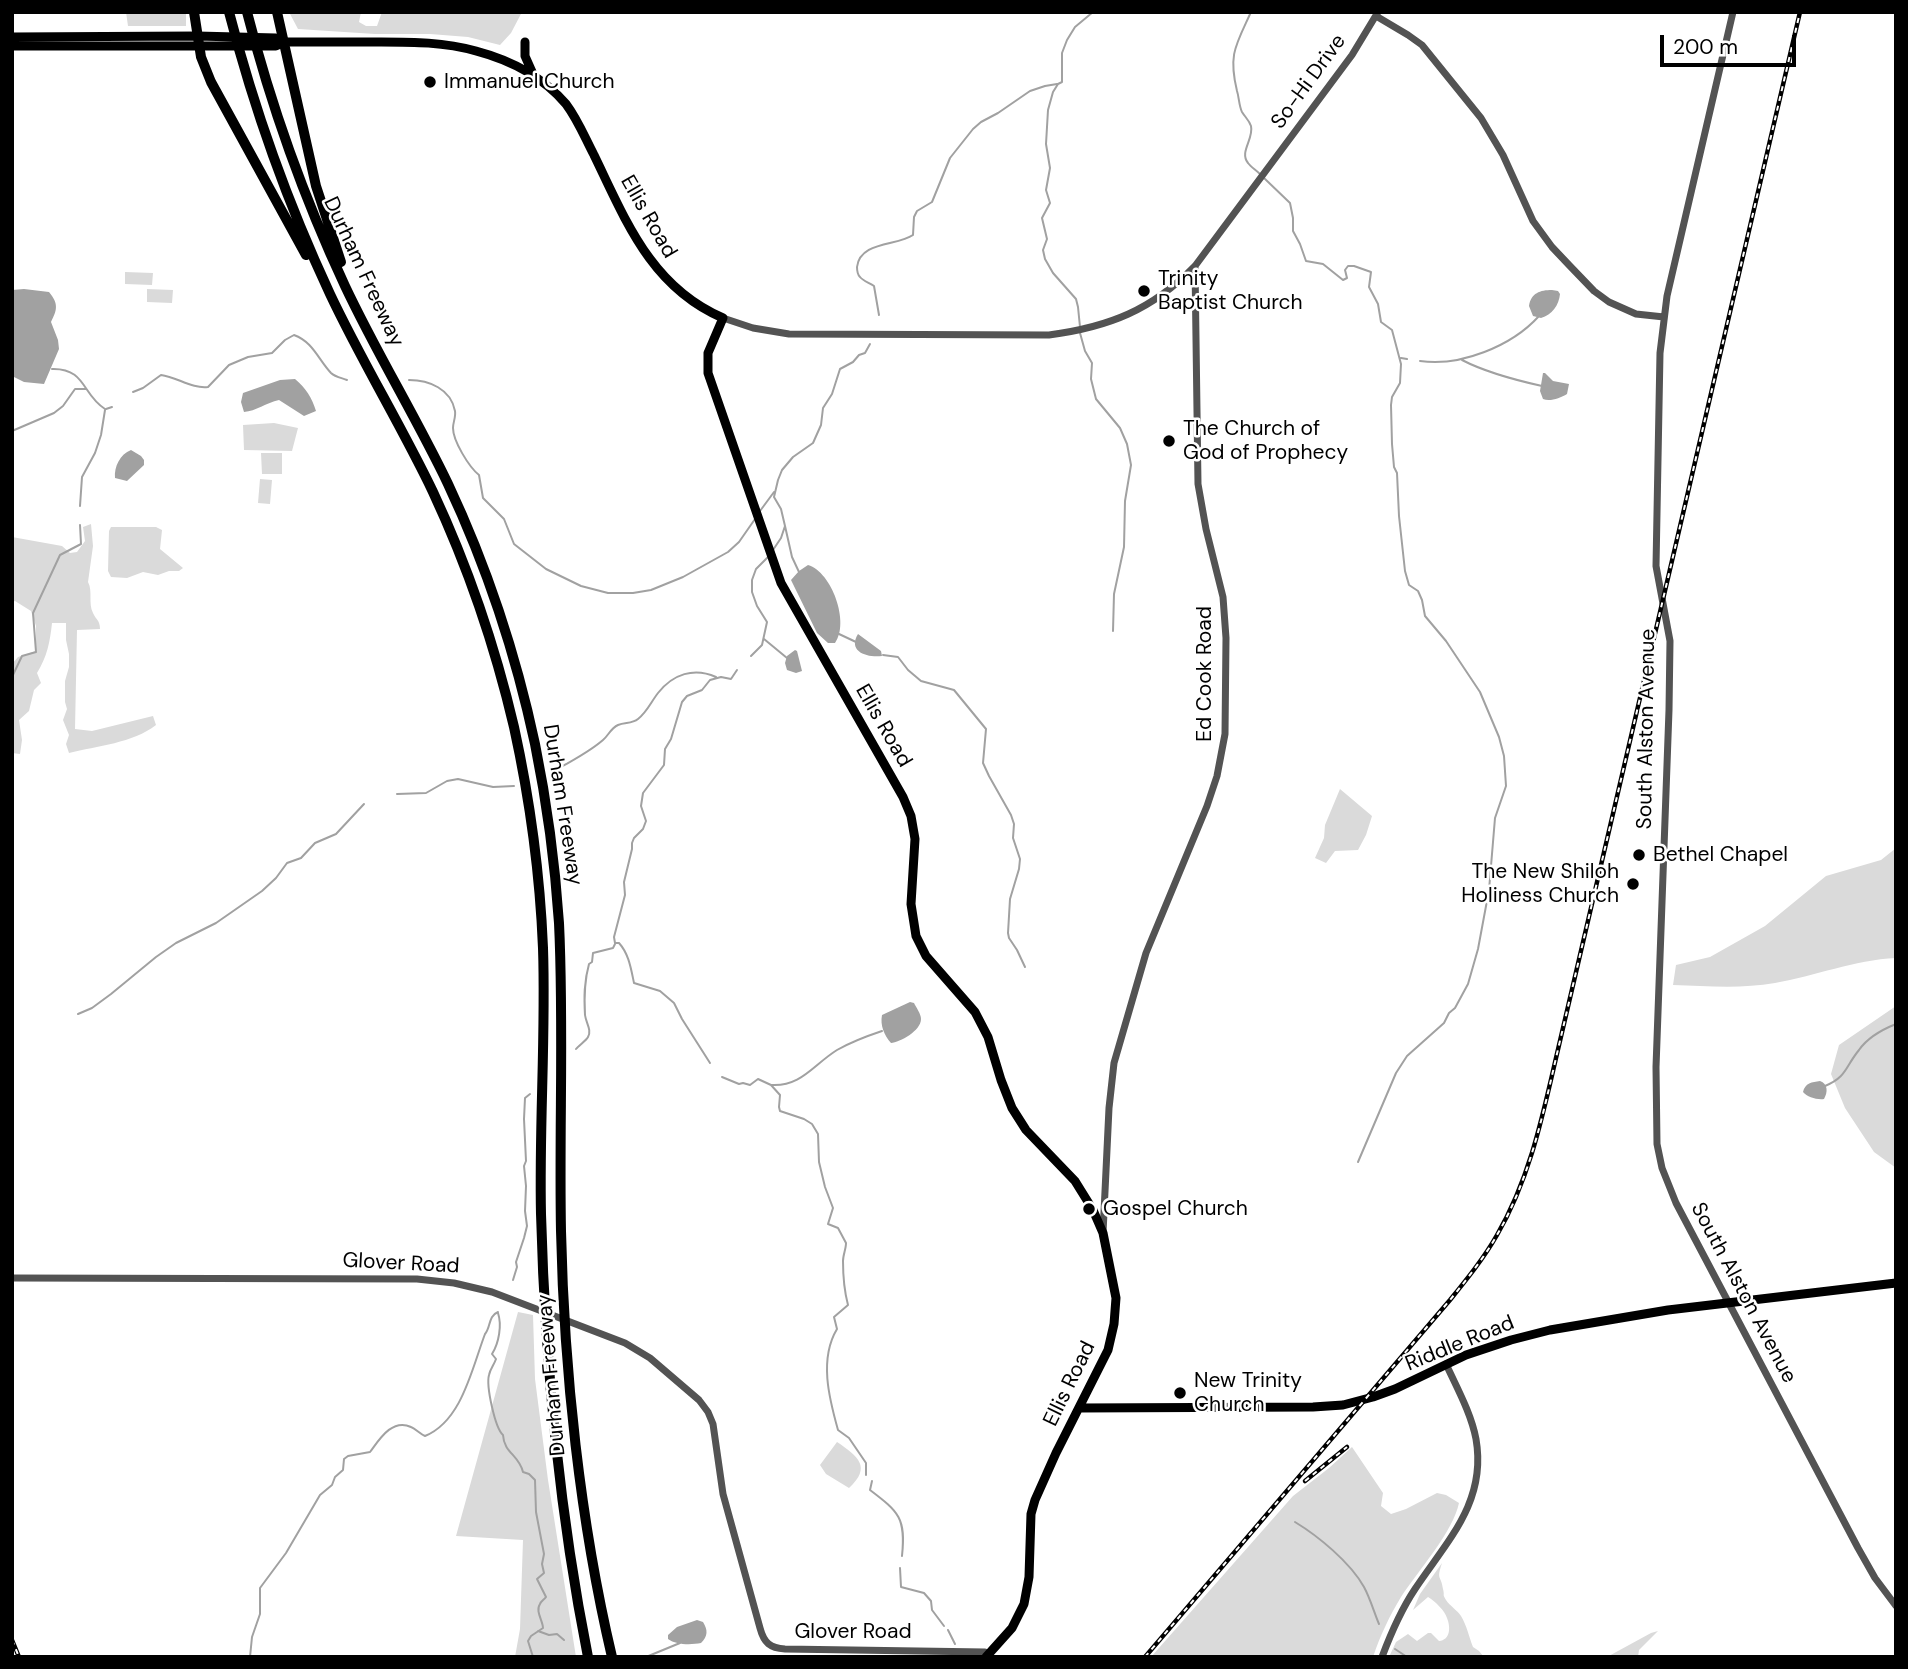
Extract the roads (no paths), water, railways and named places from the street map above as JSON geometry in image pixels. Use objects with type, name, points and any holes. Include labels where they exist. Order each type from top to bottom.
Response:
[{"type":"highway","points":[[194,12],[203,65],[216,92],[341,316]]},
{"type":"highway","points":[[277,12],[323,209],[343,268],[379,353]]},
{"type":"highway","name":"Durham Freeway","points":[[230,17],[290,202],[341,316],[422,471],[462,561],[501,679],[524,775],[538,873],[542,948],[541,1215],[548,1361],[564,1513],[588,1657]]},
{"type":"highway","name":"Durham Freeway","points":[[248,17],[285,139],[335,264],[438,463],[478,555],[504,626],[530,723],[543,785],[559,922],[561,1236],[567,1351],[581,1483],[610,1657]]},
{"type":"main road","name":"Ellis Road","points":[[62,41],[94,41],[99,38],[276,46],[285,42],[442,44],[499,58],[533,75],[557,94],[573,114],[626,220],[654,267],[690,300],[723,318],[708,353],[708,373],[782,583],[903,797],[911,816],[915,854],[911,904],[916,936],[926,956],[975,1012],[988,1037],[1012,1108],[1026,1130],[1075,1181],[1093,1210],[1103,1233],[1116,1298],[1108,1350],[1035,1500],[1031,1514],[1029,1584],[1024,1604],[1012,1628],[987,1655]]},
{"type":"main road","name":"Ellis Road","points":[[14,43],[198,41]]},
{"type":"main road","points":[[525,42],[525,56],[533,75]]},
{"type":"main road","name":"Riddle Road","points":[[1079,1408],[1343,1405],[1384,1393],[1490,1347],[1550,1330],[1622,1317],[1896,1283]]},
{"type":"street","name":"South Alston Avenue","points":[[1733,12],[1675,260],[1660,353],[1657,578],[1670,641],[1657,1060],[1657,1144],[1663,1172],[1672,1194],[1858,1548],[1875,1578],[1896,1606]]},
{"type":"street","name":"So-Hi Drive","points":[[723,318],[753,328],[789,334],[1000,330],[1073,332],[1110,323],[1147,306],[1195,266],[1333,81],[1377,14],[1422,45],[1481,118],[1503,155],[1533,221],[1561,256],[1609,302],[1636,314],[1664,317]]},
{"type":"street","name":"Ed Cook Road","points":[[1103,1233],[1114,1063],[1146,953],[1207,806],[1217,776],[1225,734],[1226,638],[1223,597],[1198,484],[1195,266]]},
{"type":"street","name":"Glover Road","points":[[12,1278],[417,1279],[479,1288],[529,1305],[631,1346],[650,1357],[699,1400],[708,1412],[716,1438],[726,1508],[760,1628],[768,1644],[785,1649],[985,1651],[987,1655]]},
{"type":"street","points":[[1382,1657],[1405,1606],[1466,1514],[1475,1486],[1478,1459],[1474,1431],[1446,1364]]},
{"type":"waterway","points":[[1080,327],[1076,299],[1053,273],[1045,259],[1043,250],[1047,239],[1042,218],[1050,203],[1046,190],[1050,168],[1046,144],[1048,110],[1053,92],[1062,82],[1062,53],[1075,27],[1093,12]]},
{"type":"waterway","points":[[1251,12],[1235,50],[1233,68],[1241,110],[1251,126],[1246,159],[1260,174]]},
{"type":"waterway","points":[[879,315],[874,286],[859,276],[857,267],[860,259],[872,248],[913,235],[917,211],[932,202],[950,158],[973,129],[1030,91],[1057,84]]},
{"type":"waterway","points":[[1264,178],[1290,203],[1293,231],[1306,261],[1323,264],[1343,280],[1347,278],[1345,270],[1348,266],[1371,272],[1369,287],[1378,304],[1381,322],[1392,330],[1401,364],[1400,383],[1392,397],[1391,405],[1392,444],[1405,571],[1409,585],[1418,591],[1425,616],[1446,641],[1480,692],[1504,756],[1506,786],[1495,818],[1489,890],[1478,949],[1468,984],[1444,1023],[1407,1056],[1396,1073],[1358,1162]]},
{"type":"waterway","points":[[1420,361],[1452,361],[1484,352],[1515,337],[1539,316]]},
{"type":"waterway","points":[[1080,333],[1092,363],[1091,379],[1096,399],[1120,428],[1127,444],[1131,465],[1125,501],[1124,547],[1114,594],[1113,631]]},
{"type":"waterway","points":[[133,392],[161,375],[208,387],[229,365],[248,357],[272,353],[294,335],[311,346],[331,373],[347,380]]},
{"type":"waterway","points":[[773,550],[785,526],[781,509],[774,497],[782,470],[793,457],[813,443],[821,425],[823,408],[832,394],[840,369],[865,353],[870,344]]},
{"type":"waterway","points":[[1401,358],[1407,359]]},
{"type":"waterway","points":[[1462,360],[1511,379],[1542,386]]},
{"type":"waterway","points":[[52,369],[63,370],[78,378],[105,409]]},
{"type":"waterway","points":[[409,380],[438,387],[453,403],[453,428],[459,446],[479,475],[483,498],[504,519],[514,544],[546,569],[581,586],[608,593],[651,590],[683,577],[728,552],[739,542],[755,519]]},
{"type":"waterway","points":[[12,431],[54,413],[63,406],[75,389],[86,389]]},
{"type":"waterway","points":[[106,409],[112,407]]},
{"type":"waterway","points":[[80,506],[82,477],[95,453],[105,410]]},
{"type":"waterway","points":[[760,511],[774,492]]},
{"type":"waterway","points":[[12,677],[22,656],[36,652],[33,613],[60,555],[81,544],[80,525]]},
{"type":"waterway","points":[[785,526],[792,557],[799,572]]},
{"type":"waterway","points":[[751,656],[762,645],[767,622],[757,606],[752,592],[752,580],[756,569],[768,557]]},
{"type":"waterway","points":[[839,634],[856,642]]},
{"type":"waterway","points":[[764,639],[787,658]]},
{"type":"waterway","points":[[883,655],[898,657],[921,681],[954,690],[986,729],[983,763],[1011,815],[1014,824],[1013,838],[1020,859],[1010,899],[1008,933],[1025,967]]},
{"type":"waterway","points":[[615,943],[632,843],[646,821],[641,806],[643,793],[664,765],[665,749],[671,739],[682,702],[687,696],[702,690],[710,680],[721,677],[731,679],[737,670]]},
{"type":"waterway","points":[[552,772],[591,749],[616,726],[638,719],[670,681],[692,673],[716,677]]},
{"type":"waterway","points":[[397,794],[426,793],[447,781],[458,779],[493,787],[514,786]]},
{"type":"waterway","points":[[78,1014],[92,1008],[176,943],[216,923],[262,891],[287,863],[301,858],[315,843],[336,834],[364,804]]},
{"type":"waterway","points":[[616,943],[619,943],[627,957],[634,983],[660,991],[674,1003],[710,1063]]},
{"type":"waterway","points":[[576,1049],[589,1034],[585,1015],[585,990],[593,953],[613,948],[615,944]]},
{"type":"waterway","points":[[1825,1086],[1842,1075],[1866,1041],[1896,1024]]},
{"type":"waterway","points":[[771,1085],[799,1079],[837,1050],[882,1031]]},
{"type":"waterway","points":[[722,1077],[739,1084],[750,1085],[758,1079],[771,1085],[780,1095],[780,1111],[804,1119],[812,1124],[818,1134],[819,1162],[833,1208],[828,1224],[838,1228],[846,1243],[843,1272],[848,1305],[834,1317],[837,1329],[828,1353],[827,1379],[838,1430],[849,1438],[866,1463],[866,1475]]},
{"type":"waterway","points":[[513,1280],[527,1226],[524,1119],[525,1098],[530,1094]]},
{"type":"waterway","points":[[250,1657],[252,1637],[260,1614],[260,1588],[286,1553],[320,1495],[343,1470],[344,1459],[370,1452],[387,1432],[398,1425],[411,1427],[425,1436],[438,1429],[457,1406],[491,1319],[498,1312]]},
{"type":"waterway","points":[[498,1313],[500,1328],[492,1354],[496,1359],[488,1380],[490,1397],[506,1446],[523,1472],[535,1480],[536,1512],[544,1554],[544,1573],[537,1579],[546,1597],[538,1610],[543,1628],[528,1641],[533,1657]]},
{"type":"waterway","points":[[872,1481],[870,1490],[888,1504],[901,1524],[902,1556]]},
{"type":"waterway","points":[[1295,1522],[1323,1542],[1351,1568],[1364,1587],[1379,1624]]},
{"type":"waterway","points":[[900,1568],[901,1587],[924,1593],[944,1626]]},
{"type":"waterway","points":[[948,1630],[955,1644]]},
{"type":"waterway","points":[[538,1631],[549,1635],[557,1634],[564,1640]]},
{"type":"waterway","points":[[646,1657],[680,1643]]},
{"type":"waterway","points":[[1395,1649],[1407,1657]]},
{"type":"railway","points":[[1145,1657],[1456,1292],[1492,1244],[1518,1193],[1545,1104],[1800,12]]},
{"type":"railway","points":[[1305,1481],[1347,1447]]},
{"type":"railway","points":[[12,1640],[19,1657]]},
{"type":"place","name":"Immanuel Church","points":[[430,82]]},
{"type":"place","name":"Trinity Baptist Church","points":[[1144,291]]},
{"type":"place","name":"The Church of God of Prophecy","points":[[1169,441]]},
{"type":"place","name":"Bethel Chapel","points":[[1639,855]]},
{"type":"place","name":"The New Shiloh Holiness Church","points":[[1633,884]]},
{"type":"place","name":"Gospel Church","points":[[1089,1209]]},
{"type":"place","name":"New Trinity Church","points":[[1180,1393]]}]
